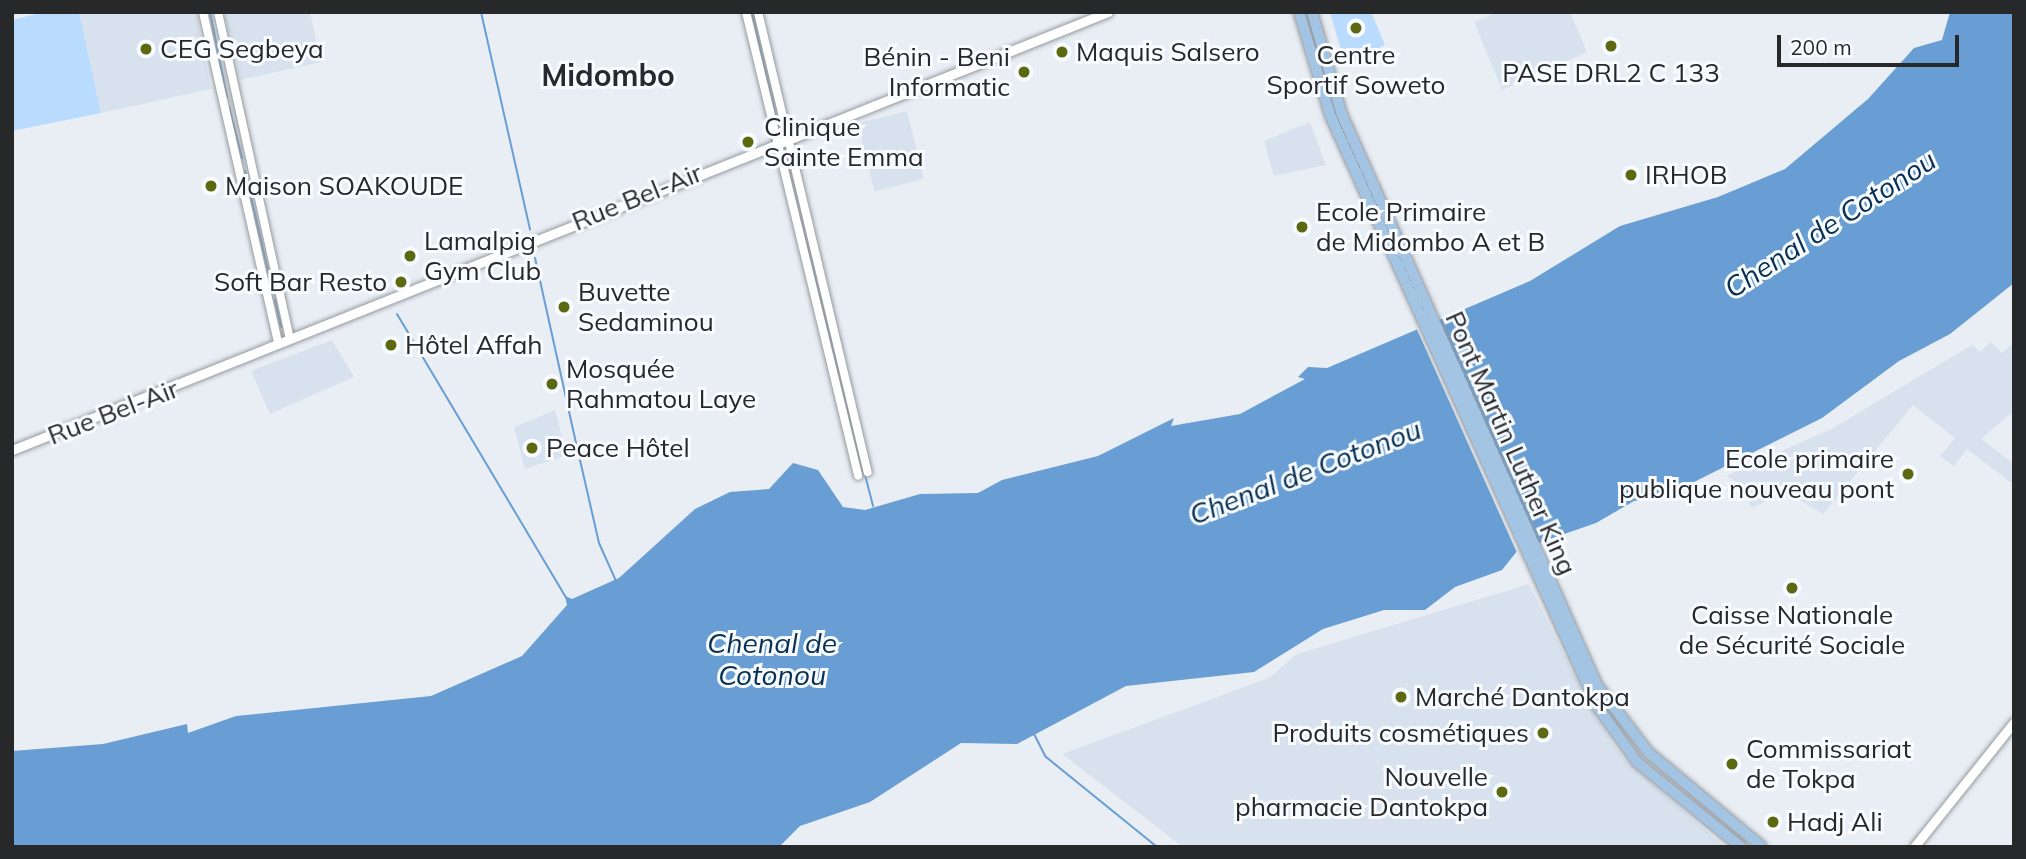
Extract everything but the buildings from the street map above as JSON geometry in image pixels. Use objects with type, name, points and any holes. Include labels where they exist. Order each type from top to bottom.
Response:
[{"type":"main road","name":"Rue Bel-Air","points":[[12,450],[216,373],[289,336],[1108,12]]},
{"type":"main road","points":[[1299,12],[1324,99],[1421,306]]},
{"type":"main road","points":[[1312,12],[1342,116],[1421,306]]},
{"type":"main road","name":"Pont Martin Luther King","points":[[1421,306],[1553,602]]},
{"type":"main road","points":[[1553,602],[1617,737],[1644,769],[1738,845]]},
{"type":"main road","points":[[1553,602],[1597,685],[1630,734],[1762,847]]},
{"type":"main road","points":[[1914,847],[2014,722]]},
{"type":"street","points":[[204,12],[278,341]]},
{"type":"street","points":[[218,12],[289,336]]},
{"type":"street","points":[[746,12],[858,475]]},
{"type":"street","points":[[758,12],[868,472]]},
{"type":"shaded area","points":[[44,12],[79,12],[101,113],[12,131],[12,20]]},
{"type":"shaded area","name":"CEG Segbeya","points":[[79,12],[196,12],[211,89],[101,113]]},
{"type":"shaded area","points":[[224,12],[310,12],[321,62],[240,80]]},
{"type":"shaded area","name":"Centre Sportif Soweto","points":[[1330,12],[1371,12],[1385,45],[1345,64]]},
{"type":"shaded area","points":[[1497,12],[1570,12],[1587,52],[1502,90],[1474,22]]},
{"type":"shaded area","points":[[907,111],[924,179],[874,191],[858,123]]},
{"type":"shaded area","points":[[1310,122],[1326,165],[1274,176],[1264,141]]},
{"type":"shaded area","points":[[332,340],[354,377],[270,414],[251,371]]},
{"type":"shaded area","points":[[1991,342],[2002,353],[2014,342],[2014,411],[1981,439],[2014,464],[2014,485],[1967,449],[1954,466],[1940,456],[1955,438],[1913,405],[1823,514],[1786,492],[1752,508],[1742,485],[1726,476],[1833,428],[1972,345],[1980,352]]},
{"type":"shaded area","points":[[555,410],[567,455],[525,469],[514,427]]},
{"type":"shaded area","name":"Marché Dantokpa","points":[[1529,584],[1595,717],[1623,758],[1725,847],[1183,847],[1062,754],[1269,678],[1297,654]]},
{"type":"water","name":"Chenal de Cotonou","points":[[1950,12],[2014,12],[2014,283],[1950,334],[1899,361],[1822,418],[1670,494],[1634,501],[1596,523],[1518,550],[1502,570],[1455,587],[1425,610],[1384,610],[1323,629],[1254,672],[1126,686],[1017,744],[961,743],[870,802],[800,826],[779,847],[12,847],[12,751],[103,744],[187,724],[188,733],[236,716],[431,696],[522,656],[567,605],[565,596],[572,599],[619,578],[695,509],[730,492],[769,489],[793,463],[818,470],[843,507],[865,510],[920,494],[978,493],[1002,480],[1098,456],[1174,418],[1171,426],[1240,414],[1305,379],[1298,377],[1308,367],[1327,368],[1530,281],[1620,226],[1718,197],[1785,169],[1868,99],[1914,48],[1942,40]]},
{"type":"pier","points":[[1434,314],[1530,548],[1518,555],[1415,325]]},
{"type":"waterway","points":[[12,14],[18,12]]},
{"type":"waterway","points":[[210,12],[227,97]]},
{"type":"waterway","points":[[481,12],[530,230]]},
{"type":"waterway","points":[[752,12],[779,132]]},
{"type":"waterway","points":[[229,107],[242,158]]},
{"type":"waterway","points":[[245,171],[273,292]]},
{"type":"waterway","points":[[799,215],[839,372]]},
{"type":"waterway","points":[[535,258],[578,452]]},
{"type":"waterway","points":[[275,300],[281,327]]},
{"type":"waterway","points":[[397,314],[566,598]]},
{"type":"waterway","points":[[841,382],[873,506]]},
{"type":"waterway","points":[[580,460],[599,543],[616,581]]},
{"type":"waterway","points":[[1032,730],[1046,757],[1157,847]]},
{"type":"place","name":"Centre Sportif Soweto","points":[[1356,28]]},
{"type":"place","name":"PASE DRL2 C 133","points":[[1611,46]]},
{"type":"place","name":"CEG Segbeya","points":[[146,49]]},
{"type":"place","name":"Maquis Salsero","points":[[1062,52]]},
{"type":"place","name":"Bénin - Beni Informatic","points":[[1024,72]]},
{"type":"place","name":"Clinique Sainte Emma","points":[[748,142]]},
{"type":"place","name":"IRHOB","points":[[1631,175]]},
{"type":"place","name":"Maison SOAKOUDE","points":[[211,186]]},
{"type":"place","name":"Ecole Primaire de Midombo A et B","points":[[1302,227]]},
{"type":"place","name":"Lamalpig Gym Club","points":[[410,256]]},
{"type":"place","name":"Soft Bar Resto","points":[[401,282]]},
{"type":"place","name":"Buvette Sedaminou","points":[[564,307]]},
{"type":"place","name":"Hôtel Affah","points":[[391,345]]},
{"type":"place","name":"Mosquée Rahmatou Laye","points":[[552,384]]},
{"type":"place","name":"Peace Hôtel","points":[[532,448]]},
{"type":"place","name":"Ecole primaire publique nouveau pont","points":[[1908,474]]},
{"type":"place","name":"Caisse Nationale de Sécurité Sociale","points":[[1792,588]]},
{"type":"place","name":"Marché Dantokpa","points":[[1401,697]]},
{"type":"place","name":"Produits cosmétiques","points":[[1543,733]]},
{"type":"place","name":"Commissariat de Tokpa","points":[[1732,764]]},
{"type":"place","name":"Nouvelle pharmacie Dantokpa","points":[[1502,792]]},
{"type":"place","name":"Hadj Ali","points":[[1773,822]]},
{"type":"district","name":"Midombo","points":[[608,75]]}]
